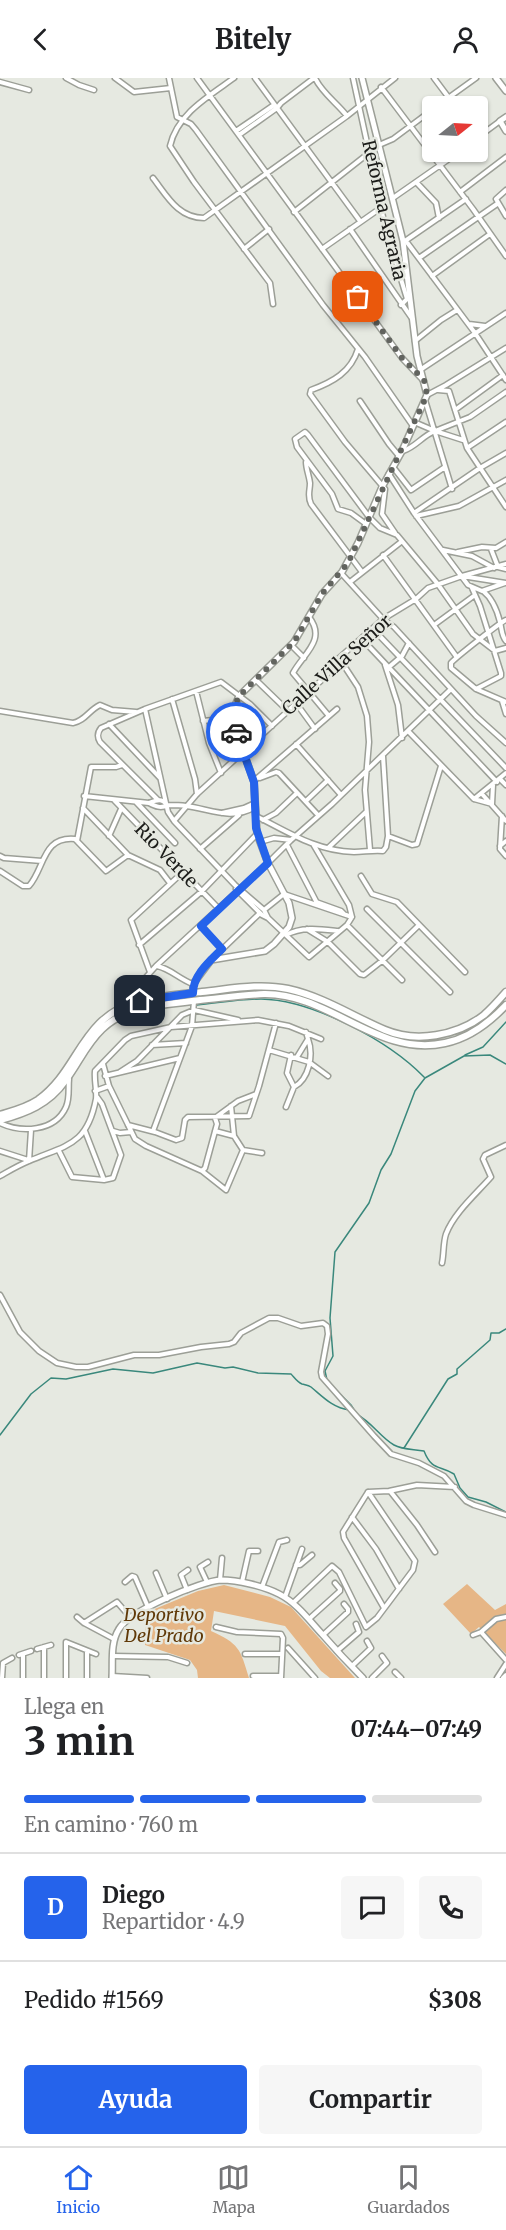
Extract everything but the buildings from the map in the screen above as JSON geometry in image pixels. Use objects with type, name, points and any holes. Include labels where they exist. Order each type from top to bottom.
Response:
[{"type":"main road","points":[[0,1115],[29,1106],[47,1093],[88,1034],[113,1012],[127,1005],[154,998],[249,986],[326,1001],[384,1029],[408,1036],[420,1036],[435,1035],[465,1027],[485,1014],[506,992]]},
{"type":"main road","points":[[0,1122],[32,1110],[45,1102],[69,1076],[94,1037],[110,1023],[128,1012],[143,1007],[290,993],[398,1043],[414,1046],[439,1044],[464,1038],[494,1018],[506,1005]]},
{"type":"street","points":[[66,78],[94,90]]},
{"type":"street","points":[[115,78],[134,92],[171,88]]},
{"type":"street","points":[[169,78],[176,114],[196,130],[323,305],[414,424],[463,440]]},
{"type":"street","points":[[197,78],[402,358],[424,380]]},
{"type":"street","points":[[234,78],[192,108],[172,138],[170,146],[270,283],[273,303]]},
{"type":"street","points":[[255,78],[360,221]]},
{"type":"street","points":[[237,133],[314,78],[347,116]]},
{"type":"street","name":"Reforma Agraria","points":[[354,78],[386,231],[409,297],[401,305]]},
{"type":"street","points":[[363,78],[404,241],[409,297],[420,370],[452,489]]},
{"type":"street","points":[[153,178],[176,208],[201,219],[216,211],[347,116],[394,78]]},
{"type":"street","points":[[434,78],[448,96]]},
{"type":"street","points":[[452,96],[476,78]]},
{"type":"street","points":[[496,78],[506,92]]},
{"type":"street","points":[[3,81],[29,90]]},
{"type":"street","points":[[381,87],[505,253]]},
{"type":"street","points":[[488,129],[506,117]]},
{"type":"street","points":[[294,212],[379,145],[387,143],[422,118]]},
{"type":"street","points":[[500,121],[506,131]]},
{"type":"street","points":[[460,192],[506,157]]},
{"type":"street","points":[[393,198],[444,162]]},
{"type":"street","points":[[417,182],[436,203],[439,218]]},
{"type":"street","points":[[419,258],[479,217],[506,190]]},
{"type":"street","points":[[404,241],[466,199]]},
{"type":"street","points":[[496,202],[506,216]]},
{"type":"street","points":[[322,249],[382,207]]},
{"type":"street","points":[[244,249],[269,229]]},
{"type":"street","points":[[350,229],[412,318]]},
{"type":"street","points":[[432,276],[490,234]]},
{"type":"street","points":[[404,241],[475,333],[504,378],[455,410]]},
{"type":"street","points":[[415,341],[457,310]]},
{"type":"street","points":[[420,370],[506,313]]},
{"type":"street","points":[[468,324],[485,326]]},
{"type":"street","points":[[211,960],[265,951],[285,933],[291,918],[291,910],[268,863],[257,834],[255,780],[243,753],[233,718],[239,696],[290,645],[330,584],[341,573],[382,486],[401,453],[426,397],[506,348]]},
{"type":"street","points":[[358,349],[355,359],[338,378],[311,390],[310,394],[345,442],[386,491],[382,514],[401,542],[437,583],[480,641],[495,651],[506,648]]},
{"type":"street","points":[[438,390],[449,391],[463,440],[506,507]]},
{"type":"street","points":[[401,453],[411,449],[427,434],[458,423],[506,392]]},
{"type":"street","points":[[360,401],[389,444],[401,453]]},
{"type":"street","points":[[467,448],[506,422]]},
{"type":"street","points":[[366,524],[351,513],[338,508],[332,494],[297,447],[295,439],[305,432],[369,517],[380,528],[395,534]]},
{"type":"street","points":[[415,515],[480,468],[506,453]]},
{"type":"street","points":[[306,461],[310,482],[308,499],[310,504],[362,572]]},
{"type":"street","points":[[393,467],[411,490],[446,467]]},
{"type":"street","points":[[389,474],[415,515],[471,588],[491,598],[500,622],[502,637],[506,641]]},
{"type":"street","points":[[415,515],[459,506],[506,480]]},
{"type":"street","points":[[350,582],[401,542]]},
{"type":"street","points":[[456,552],[482,547],[491,549],[506,542]]},
{"type":"street","points":[[491,549],[496,567]]},
{"type":"street","points":[[442,550],[472,556],[506,569]]},
{"type":"street","points":[[383,555],[456,656]]},
{"type":"street","points":[[462,576],[506,564]]},
{"type":"street","points":[[341,573],[476,716],[506,743]]},
{"type":"street","name":"Calle Villa Señor","points":[[174,821],[197,794],[324,678],[339,658],[383,619],[437,583],[462,576],[506,583]]},
{"type":"street","name":"Calle Villa Señor","points":[[478,592],[506,583]]},
{"type":"street","points":[[434,625],[478,592]]},
{"type":"street","points":[[476,689],[501,676],[478,592]]},
{"type":"street","points":[[309,617],[317,632],[293,674],[329,716]]},
{"type":"street","points":[[506,620],[500,622],[480,641],[456,656],[451,663],[451,668],[476,689],[504,701],[506,714]]},
{"type":"street","points":[[373,629],[506,768]]},
{"type":"street","points":[[362,639],[496,782],[506,785]]},
{"type":"street","points":[[387,665],[400,658],[409,643]]},
{"type":"street","points":[[290,645],[304,658]]},
{"type":"street","points":[[339,658],[358,687],[365,709],[369,742],[366,770],[370,850]]},
{"type":"street","points":[[387,665],[398,705],[402,738]]},
{"type":"street","points":[[256,680],[287,710]]},
{"type":"street","points":[[158,800],[100,742],[98,731],[137,712],[221,682],[272,726]]},
{"type":"street","points":[[128,1012],[127,1005],[139,985],[156,966],[409,732],[451,689]]},
{"type":"street","points":[[196,691],[209,743],[221,773]]},
{"type":"street","points":[[172,699],[195,779],[197,794]]},
{"type":"street","points":[[296,703],[315,729]]},
{"type":"street","points":[[0,711],[73,723],[84,720],[95,707],[100,705],[112,710],[137,712]]},
{"type":"street","points":[[145,709],[168,812],[239,890],[309,957],[347,925],[352,917],[349,905],[313,844]]},
{"type":"street","points":[[255,780],[337,709]]},
{"type":"street","points":[[203,721],[233,718]]},
{"type":"street","points":[[109,724],[161,780]]},
{"type":"street","points":[[409,732],[474,799],[492,804]]},
{"type":"street","points":[[296,744],[341,795]]},
{"type":"street","points":[[255,816],[292,838],[328,848],[354,852],[385,849],[387,836],[383,756]]},
{"type":"street","points":[[77,842],[91,767],[122,765]]},
{"type":"street","points":[[387,836],[412,845],[417,844],[441,766]]},
{"type":"street","points":[[255,780],[276,772],[318,815]]},
{"type":"street","points":[[474,799],[506,773]]},
{"type":"street","points":[[306,801],[328,780]]},
{"type":"street","points":[[492,804],[496,782]]},
{"type":"street","points":[[263,820],[276,813],[297,793]]},
{"type":"street","points":[[482,794],[504,818],[500,847],[506,856]]},
{"type":"street","points":[[84,795],[149,803],[164,808],[168,805],[186,806],[239,815]]},
{"type":"street","name":"Rio Verde","points":[[113,800],[220,909]]},
{"type":"street","points":[[149,803],[158,800],[168,805]]},
{"type":"street","points":[[135,801],[175,843]]},
{"type":"street","points":[[221,813],[255,805]]},
{"type":"street","points":[[200,849],[239,815],[255,805]]},
{"type":"street","points":[[83,808],[128,855],[160,870],[170,883]]},
{"type":"street","points":[[109,836],[122,808]]},
{"type":"street","points":[[328,848],[367,812]]},
{"type":"street","points":[[139,945],[201,892],[257,834]]},
{"type":"street","points":[[260,842],[274,838],[292,838]]},
{"type":"street","points":[[0,871],[22,886],[29,886],[46,852],[60,840],[75,839],[106,871],[111,870],[128,855]]},
{"type":"street","points":[[500,847],[506,841]]},
{"type":"street","points":[[287,845],[317,903]]},
{"type":"street","points":[[0,856],[42,861]]},
{"type":"street","points":[[150,972],[131,922],[183,872]]},
{"type":"street","points":[[361,876],[374,896],[394,900],[465,972]]},
{"type":"street","points":[[284,894],[352,917]]},
{"type":"street","points":[[193,993],[193,984],[211,960],[262,911],[284,894]]},
{"type":"street","points":[[298,900],[341,910],[344,914]]},
{"type":"street","points":[[367,909],[450,992]]},
{"type":"street","points":[[347,925],[402,980]]},
{"type":"street","points":[[307,929],[328,942],[360,974],[368,974],[419,925]]},
{"type":"street","points":[[201,926],[222,949]]},
{"type":"street","points":[[285,933],[296,929],[339,932]]},
{"type":"street","points":[[156,966],[168,969],[178,978],[193,984]]},
{"type":"street","points":[[153,1131],[192,1026],[194,1001]]},
{"type":"street","points":[[120,1072],[137,1061],[182,1015],[194,1010],[244,1021],[276,1023],[321,1039]]},
{"type":"street","points":[[0,1176],[29,1161],[59,1151],[85,1131],[96,1094],[95,1071],[131,1036],[171,1027],[244,1021]]},
{"type":"street","points":[[128,1125],[178,1140],[182,1138],[186,1118],[249,1116],[276,1023]]},
{"type":"street","points":[[286,1107],[294,1087],[301,1083],[306,1075],[311,1054],[306,1032]]},
{"type":"street","points":[[297,1057],[308,1039]]},
{"type":"street","points":[[151,1045],[186,1043]]},
{"type":"street","points":[[269,1050],[309,1062],[328,1076]]},
{"type":"street","points":[[291,1055],[287,1073],[294,1087]]},
{"type":"street","points":[[105,1076],[181,1058]]},
{"type":"street","points":[[103,1064],[109,1086],[131,1132],[135,1139],[146,1146],[202,1171],[226,1190],[243,1150]]},
{"type":"street","points":[[0,1122],[9,1127],[31,1130],[52,1122],[67,1106],[69,1076]]},
{"type":"street","points":[[96,1094],[109,1086]]},
{"type":"street","points":[[216,1118],[231,1106],[257,1093]]},
{"type":"street","points":[[59,1151],[72,1176],[104,1180],[114,1177],[121,1155],[96,1094]]},
{"type":"street","points":[[231,1106],[234,1136],[243,1150],[262,1153]]},
{"type":"street","points":[[202,1171],[205,1168],[217,1124],[216,1118]]},
{"type":"street","points":[[29,1161],[31,1130]]},
{"type":"street","points":[[85,1131],[104,1180]]},
{"type":"street","points":[[112,1131],[131,1132]]},
{"type":"street","points":[[215,1131],[234,1136]]},
{"type":"street","points":[[442,1263],[445,1236],[449,1228],[461,1210],[490,1177],[483,1159],[485,1155],[506,1145]]},
{"type":"street","points":[[0,1151],[29,1161]]},
{"type":"street","points":[[0,1295],[20,1332],[39,1351],[57,1363],[76,1367],[88,1367],[134,1355],[159,1355],[229,1344],[241,1333],[269,1318],[278,1318],[301,1326],[323,1323],[327,1326],[328,1334],[321,1371],[329,1387],[391,1454],[419,1463],[444,1476],[466,1500],[474,1505],[506,1515]]},
{"type":"street","points":[[368,1492],[389,1491],[417,1485],[455,1487]]},
{"type":"street","points":[[389,1491],[417,1525],[435,1552]]},
{"type":"street","points":[[368,1492],[342,1534],[384,1608]]},
{"type":"street","points":[[293,1603],[332,1566],[339,1572],[366,1627],[372,1623],[413,1570],[415,1561],[368,1492]]},
{"type":"street","points":[[352,1517],[376,1549],[399,1589]]},
{"type":"street","points":[[261,1588],[277,1545],[287,1540]]},
{"type":"street","points":[[285,1597],[302,1549]]},
{"type":"street","points":[[242,1583],[249,1551],[258,1551]]},
{"type":"street","points":[[296,1565],[300,1565],[312,1555]]},
{"type":"street","points":[[220,1580],[222,1558]]},
{"type":"street","points":[[207,1582],[200,1567],[208,1562]]},
{"type":"street","points":[[187,1590],[181,1574],[188,1570]]},
{"type":"street","points":[[156,1572],[167,1599]]},
{"type":"street","points":[[125,1582],[130,1577],[135,1577],[148,1607]]},
{"type":"street","points":[[147,1678],[112,1677],[114,1640],[122,1624],[148,1607],[207,1582],[220,1580],[242,1583],[285,1597],[309,1619],[363,1678]]},
{"type":"street","points":[[309,1619],[340,1592],[335,1583]]},
{"type":"street","points":[[110,1596],[130,1617]]},
{"type":"street","points":[[84,1623],[116,1602]]},
{"type":"street","points":[[323,1635],[348,1612],[344,1604]]},
{"type":"street","points":[[77,1617],[114,1640]]},
{"type":"street","points":[[473,1635],[481,1632],[496,1619],[506,1617]]},
{"type":"street","points":[[337,1651],[359,1632],[356,1624]]},
{"type":"street","points":[[216,1627],[246,1632],[278,1632],[282,1636],[281,1677],[253,1676]]},
{"type":"street","points":[[481,1632],[506,1662],[497,1678]]},
{"type":"street","points":[[352,1666],[371,1647],[367,1641]]},
{"type":"street","points":[[66,1678],[65,1644],[68,1642],[96,1654]]},
{"type":"street","points":[[37,1649],[51,1645]]},
{"type":"street","points":[[44,1647],[44,1678]]},
{"type":"street","points":[[288,1648],[311,1677]]},
{"type":"street","points":[[23,1678],[21,1654],[31,1651]]},
{"type":"street","points":[[87,1651],[87,1678]]},
{"type":"street","points":[[245,1654],[282,1654]]},
{"type":"street","points":[[113,1656],[168,1657],[187,1663]]},
{"type":"street","points":[[372,1678],[386,1664],[382,1656]]},
{"type":"street","points":[[2,1677],[3,1663],[12,1658]]},
{"type":"street","points":[[395,1672],[401,1678]]},
{"type":"green space","points":[[467,1584],[495,1610],[506,1604],[506,1654],[479,1627],[471,1634],[443,1604]]},
{"type":"green space","name":"Deportivo Del Prado","points":[[224,1585],[270,1597],[291,1607],[355,1678],[330,1678],[321,1671],[285,1626],[214,1611],[211,1631],[237,1648],[249,1678],[198,1678],[197,1670],[190,1660],[145,1645],[145,1613],[198,1591]]},
{"type":"waterway","points":[[197,1005],[261,999],[303,1007],[349,1025],[371,1037],[409,1063],[424,1077]]},
{"type":"waterway","points":[[465,1055],[483,1047],[506,1022]]},
{"type":"waterway","points":[[327,1380],[325,1371],[333,1356],[330,1318],[335,1252],[369,1203],[415,1091],[425,1078],[464,1056],[490,1055],[506,1064]]},
{"type":"waterway","points":[[404,1448],[448,1379],[457,1374],[457,1369],[490,1340],[491,1333],[499,1333],[506,1329]]},
{"type":"waterway","points":[[0,1435],[31,1394],[51,1378],[66,1379],[113,1369],[153,1373],[197,1363],[225,1368],[233,1367],[258,1373],[291,1374],[299,1382],[311,1387],[333,1404],[349,1410]]},
{"type":"waterway","points":[[336,1390],[356,1413]]},
{"type":"waterway","points":[[356,1414],[394,1445],[424,1451],[433,1465],[454,1474],[460,1488],[468,1497],[486,1502],[506,1512]]},
{"type":"way so far","points":[[236,732],[233,718],[239,696],[294,642],[322,594],[348,563],[382,486],[402,451],[427,395],[424,380],[402,358],[358,297]]},
{"type":"route","points":[[140,1001],[193,993],[193,984],[204,967],[222,949],[201,926],[268,863],[256,828],[254,782],[236,732]]}]
